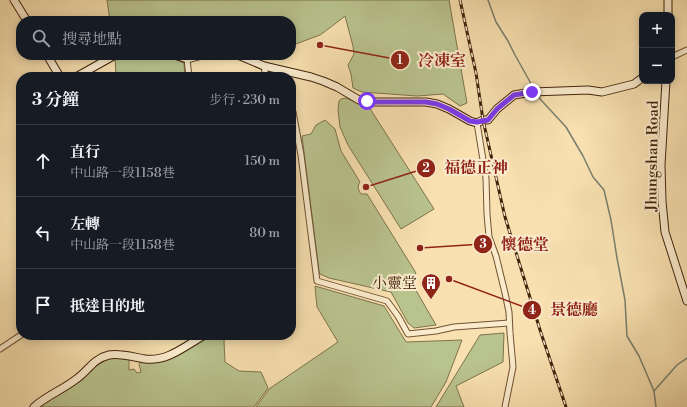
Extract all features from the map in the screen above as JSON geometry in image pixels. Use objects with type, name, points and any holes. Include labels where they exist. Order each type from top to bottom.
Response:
[{"type":"street","points":[[14,0],[24,16]]},
{"type":"street","points":[[668,0],[668,12]]},
{"type":"street","points":[[675,56],[687,50]]},
{"type":"street","points":[[50,60],[58,72]]},
{"type":"street","points":[[85,72],[106,60]]},
{"type":"street","points":[[187,60],[188,72]]},
{"type":"street","points":[[250,60],[264,66],[290,72]]},
{"type":"street","points":[[264,66],[265,72]]},
{"type":"street","points":[[296,73],[323,81],[359,100],[373,102],[426,102],[437,104],[470,121],[477,122],[488,120],[497,109],[514,95],[536,92],[588,90],[602,92],[634,84],[639,80]]},
{"type":"street","name":"Jhungshan Road","points":[[666,84],[661,165],[665,232],[687,301]]},
{"type":"street","points":[[477,122],[486,178],[489,236],[496,256],[510,322],[513,367],[505,407]]},
{"type":"street","points":[[296,128],[301,155],[317,281],[387,301],[398,316],[408,334],[436,331],[454,327],[510,322]]},
{"type":"street","points":[[0,348],[16,338]]},
{"type":"street","points":[[34,407],[48,396],[76,380],[99,358],[110,355],[118,355],[146,359],[159,359],[169,356],[195,340]]},
{"type":"green space","points":[[107,0],[449,0],[467,103],[460,106],[443,94],[417,96],[362,92],[353,88],[348,65],[354,54],[345,16],[320,35],[296,44],[296,16],[109,16]]},
{"type":"green space","points":[[115,60],[176,60],[184,63],[185,72],[116,72]]},
{"type":"green space","points":[[346,98],[369,107],[434,209],[401,229],[348,145],[340,127],[338,110],[339,101]]},
{"type":"green space","points":[[325,120],[335,129],[341,151],[360,182],[358,186],[361,194],[367,194],[416,273],[410,280],[436,325],[414,328],[408,323],[391,292],[329,278],[320,274],[302,136],[311,134],[316,125]]},
{"type":"green space","points":[[315,286],[384,306],[406,342],[462,340],[446,382],[431,407],[256,407],[269,389],[338,342],[317,307]]},
{"type":"green space","points":[[504,333],[503,362],[456,386],[464,407],[436,407],[480,335]]},
{"type":"green space","points":[[190,340],[224,340],[225,362],[239,371],[261,372],[268,388],[254,407],[29,407],[42,397],[74,381],[94,362],[112,358],[129,359],[129,370],[134,369],[137,373],[141,372],[139,364],[142,359],[159,360]]},
{"type":"waterway","points":[[488,0],[496,22],[534,89]]},
{"type":"waterway","points":[[537,94],[566,127],[593,177],[604,190],[611,220],[625,300],[627,336],[639,356],[654,391],[656,407]]},
{"type":"waterway","points":[[654,391],[677,365],[687,358]]},
{"type":"railway","points":[[460,0],[476,73],[483,120],[505,217],[566,407]]},
{"type":"place","name":"冷凍室","points":[[320,45]]},
{"type":"place","name":"福德正神","points":[[366,187]]},
{"type":"place","name":"懷德堂","points":[[420,248]]},
{"type":"place","name":"景德廳","points":[[449,279]]},
{"type":"place","name":"小靈堂","points":[[431,300]]},
{"type":"route","points":[[367,101],[426,102],[437,104],[470,121],[477,122],[488,120],[497,109],[514,95],[532,92]]}]
